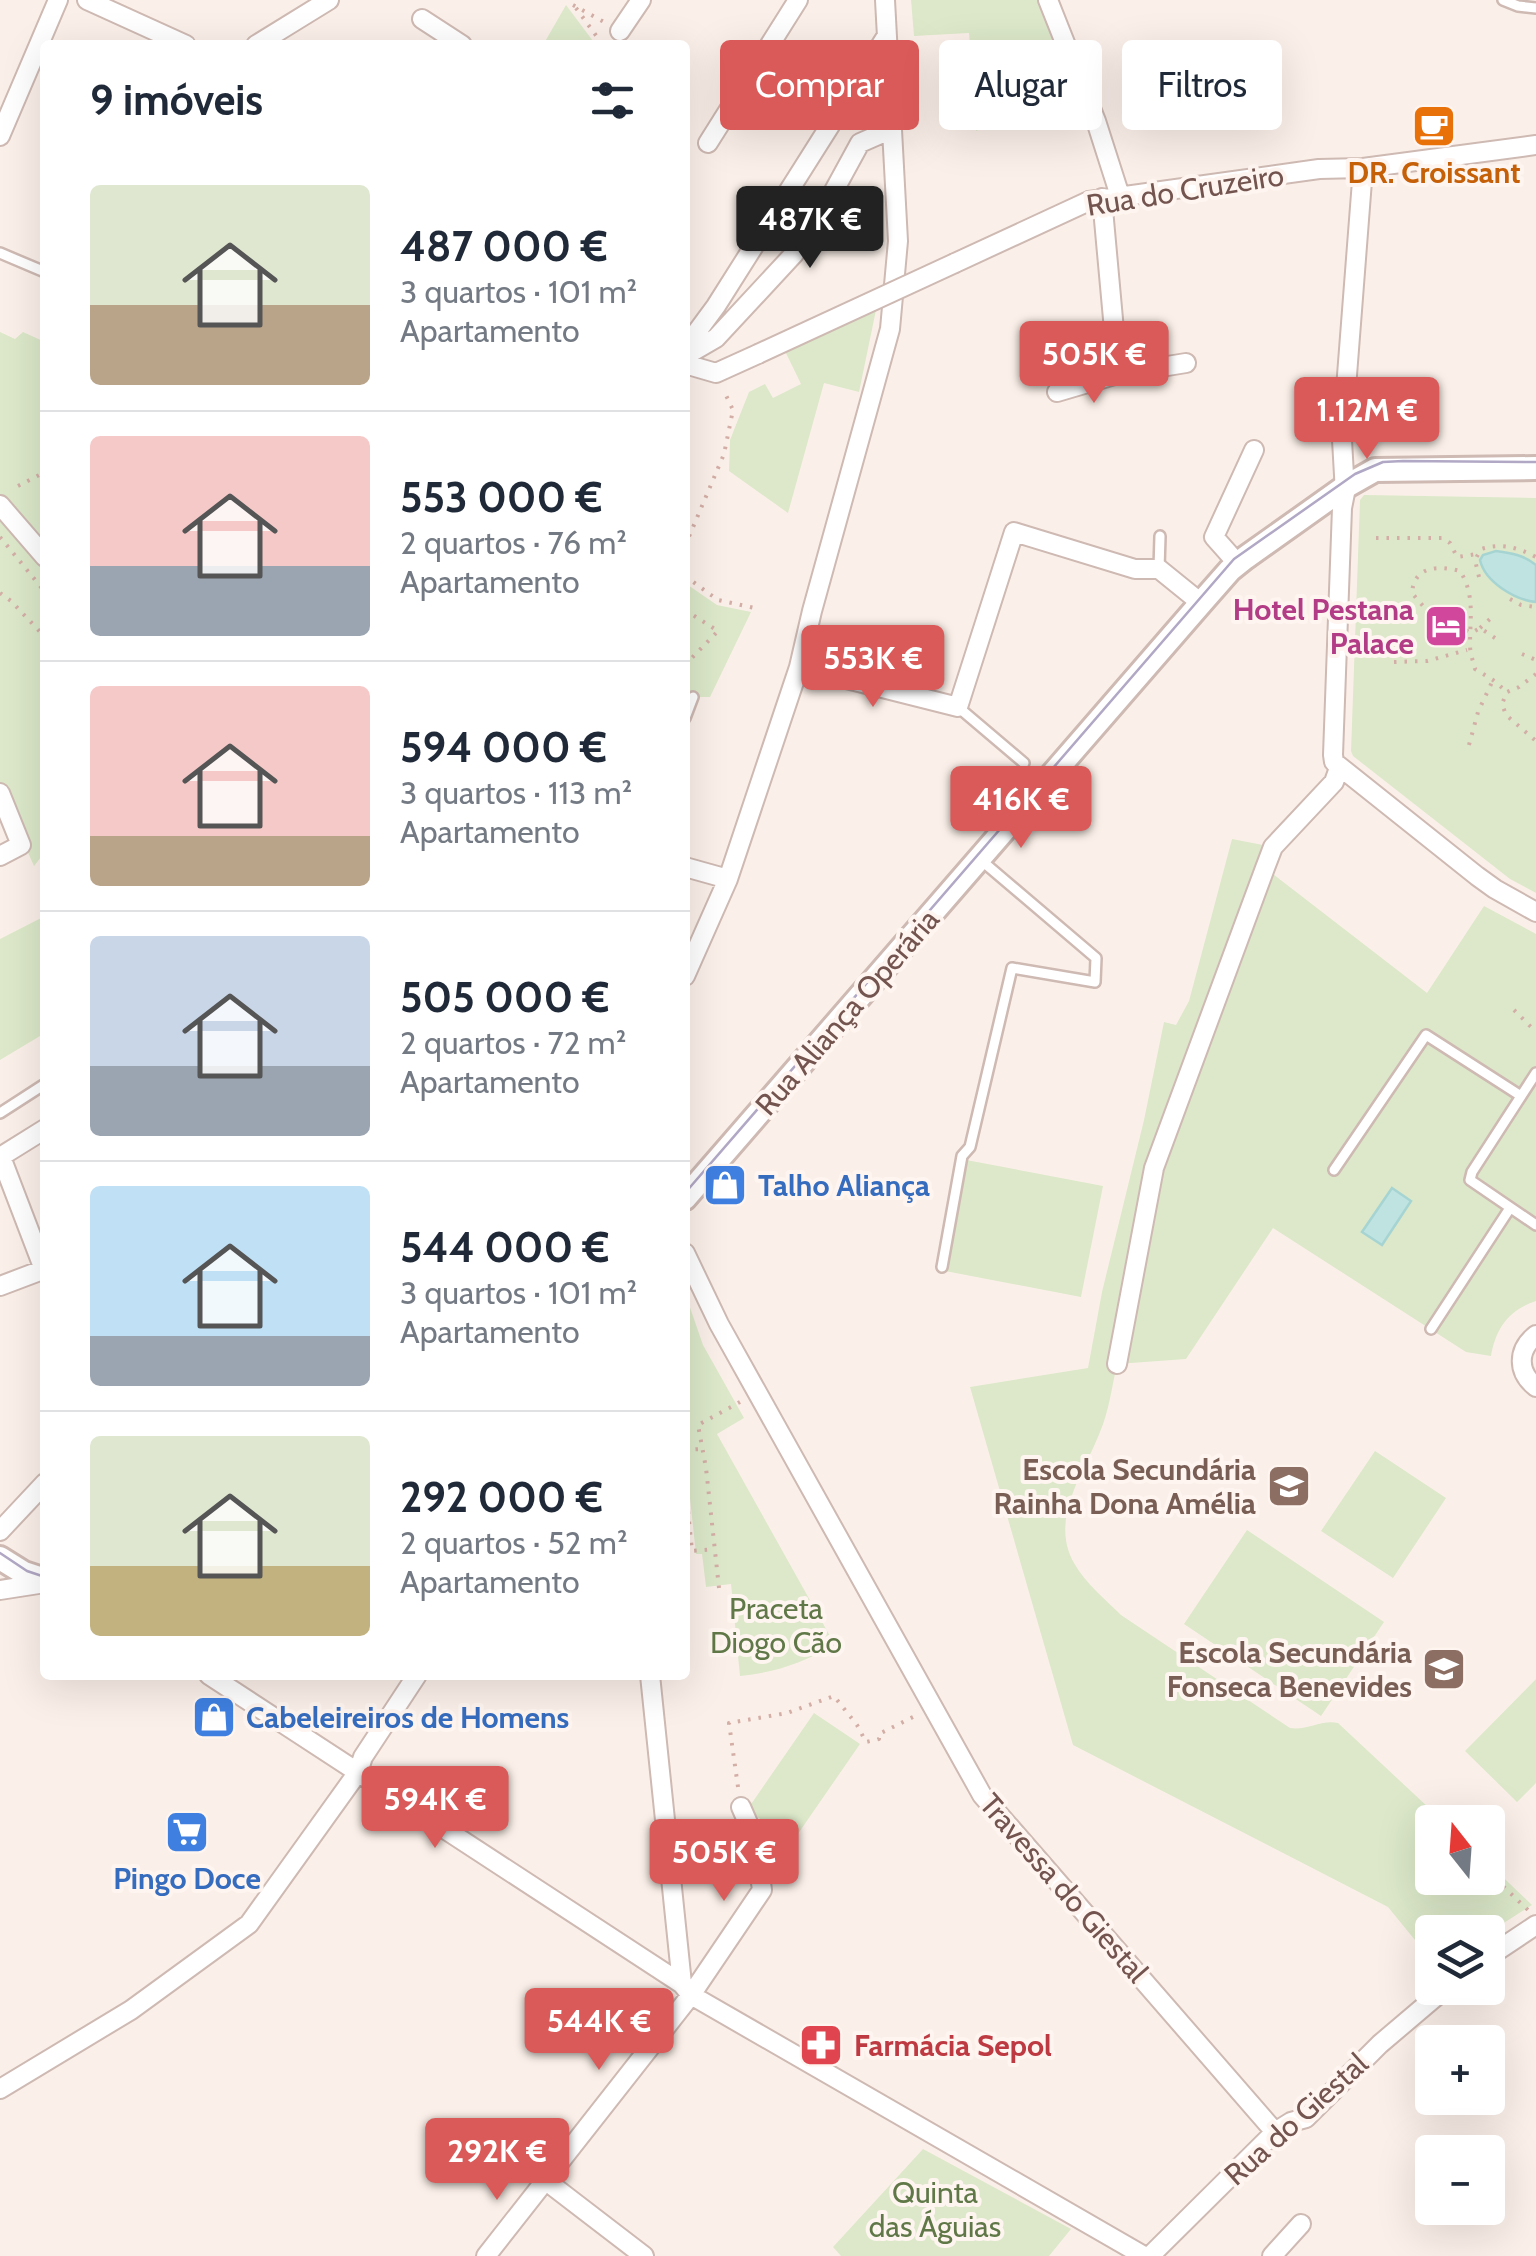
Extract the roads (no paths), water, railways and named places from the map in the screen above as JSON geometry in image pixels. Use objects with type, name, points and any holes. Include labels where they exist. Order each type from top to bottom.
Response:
[{"type":"street","points":[[41,40],[58,0]]},
{"type":"street","points":[[86,0],[175,40]]},
{"type":"street","points":[[264,40],[329,0]]},
{"type":"street","points":[[620,31],[641,0]]},
{"type":"street","points":[[708,143],[798,0]]},
{"type":"street","points":[[884,0],[887,40]]},
{"type":"street","points":[[1048,0],[1096,121],[1111,197],[1118,374]]},
{"type":"street","points":[[422,20],[454,40]]},
{"type":"street","points":[[690,345],[887,37]]},
{"type":"street","points":[[0,136],[40,42]]},
{"type":"street","points":[[690,350],[716,338],[794,254],[860,143],[890,130]]},
{"type":"street","points":[[690,958],[728,879],[799,667],[890,329],[898,241],[892,130]]},
{"type":"street","name":"Rua do Cruzeiro","points":[[690,365],[716,372],[1076,205],[1319,169],[1363,168],[1536,145]]},
{"type":"street","points":[[1363,168],[1342,440],[1345,487],[1334,762],[1477,876],[1536,912]]},
{"type":"street","points":[[1058,392],[1118,374],[1186,363]]},
{"type":"street","points":[[1238,564],[1214,538],[1254,450]]},
{"type":"street","name":"Rua Aliança Operária","points":[[690,1192],[1238,564],[1369,472],[1382,468],[1536,468]]},
{"type":"street","points":[[0,506],[40,551]]},
{"type":"street","points":[[799,667],[958,707],[1014,532],[1135,569],[1159,569],[1201,604]]},
{"type":"street","points":[[1117,1364],[1154,1168],[1272,847],[1334,782],[1339,768]]},
{"type":"street","points":[[0,794],[20,846],[0,856]]},
{"type":"street","points":[[690,868],[728,879]]},
{"type":"street","points":[[40,1132],[0,1156],[40,1257]]},
{"type":"street","name":"Travessa do Giestal","points":[[690,1264],[718,1324],[982,1795],[1275,2132]]},
{"type":"street","points":[[0,1286],[40,1272]]},
{"type":"street","points":[[1536,1335],[1526,1344],[1520,1361],[1526,1378],[1536,1387]]},
{"type":"street","points":[[0,1531],[40,1488]]},
{"type":"street","points":[[0,1558],[40,1579]]},
{"type":"street","points":[[0,1590],[40,1582]]},
{"type":"street","points":[[216,1680],[686,1989],[1147,2256]]},
{"type":"street","points":[[0,2090],[130,2010],[249,1924],[358,1772],[362,1756],[414,1680]]},
{"type":"street","points":[[651,1680],[686,1989]]},
{"type":"street","points":[[486,2256],[762,1890],[755,1839],[741,1807]]},
{"type":"street","points":[[1505,1944],[1536,1921]]},
{"type":"street","name":"Rua do Giestal","points":[[1147,2256],[1275,2132],[1306,2118],[1380,2044],[1426,2005]]},
{"type":"street","points":[[545,2180],[644,2256]]},
{"type":"street","points":[[1272,2256],[1301,2224]]},
{"type":"lane","points":[[1503,0],[1536,8]]},
{"type":"lane","points":[[0,253],[40,270]]},
{"type":"lane","points":[[1159,569],[1160,536]]},
{"type":"lane","points":[[690,705],[693,697]]},
{"type":"lane","points":[[958,707],[1024,763]]},
{"type":"lane","points":[[942,1267],[962,1156],[970,1147],[1012,968],[1095,982],[1096,958],[980,859]]},
{"type":"lane","points":[[1334,1170],[1426,1035],[1521,1096]]},
{"type":"lane","points":[[1536,1073],[1470,1180],[1536,1225]]},
{"type":"lane","points":[[0,1113],[40,1087]]},
{"type":"lane","points":[[1432,1329],[1510,1208]]},
{"type":"water","points":[[1496,551],[1536,565],[1536,602],[1510,594],[1488,576],[1480,560]]},
{"type":"water","points":[[1392,1188],[1411,1201],[1382,1245],[1362,1232]]},
{"type":"tram line","points":[[690,1187],[1234,559],[1355,474],[1383,462],[1536,462]]},
{"type":"tram line","points":[[0,1553],[40,1575]]},
{"type":"place","name":"DR. Croissant","points":[[1434,126]]},
{"type":"place","name":"Hotel Pestana Palace","points":[[1446,626]]},
{"type":"place","name":"Talho Aliança","points":[[725,1185]]},
{"type":"place","name":"Escola Secundária Rainha Dona Amélia","points":[[1289,1486]]},
{"type":"place","name":"Escola Secundária Fonseca Benevides","points":[[1444,1669]]},
{"type":"place","name":"Cabeleireiros de Homens","points":[[214,1717]]},
{"type":"place","name":"Pingo Doce","points":[[187,1832]]},
{"type":"place","name":"Farmácia Sepol","points":[[821,2045]]},
{"type":"park label","name":"Praceta Diogo Cão","points":[[776,1625]]},
{"type":"park label","name":"Quinta das Águias","points":[[935,2209]]}]
